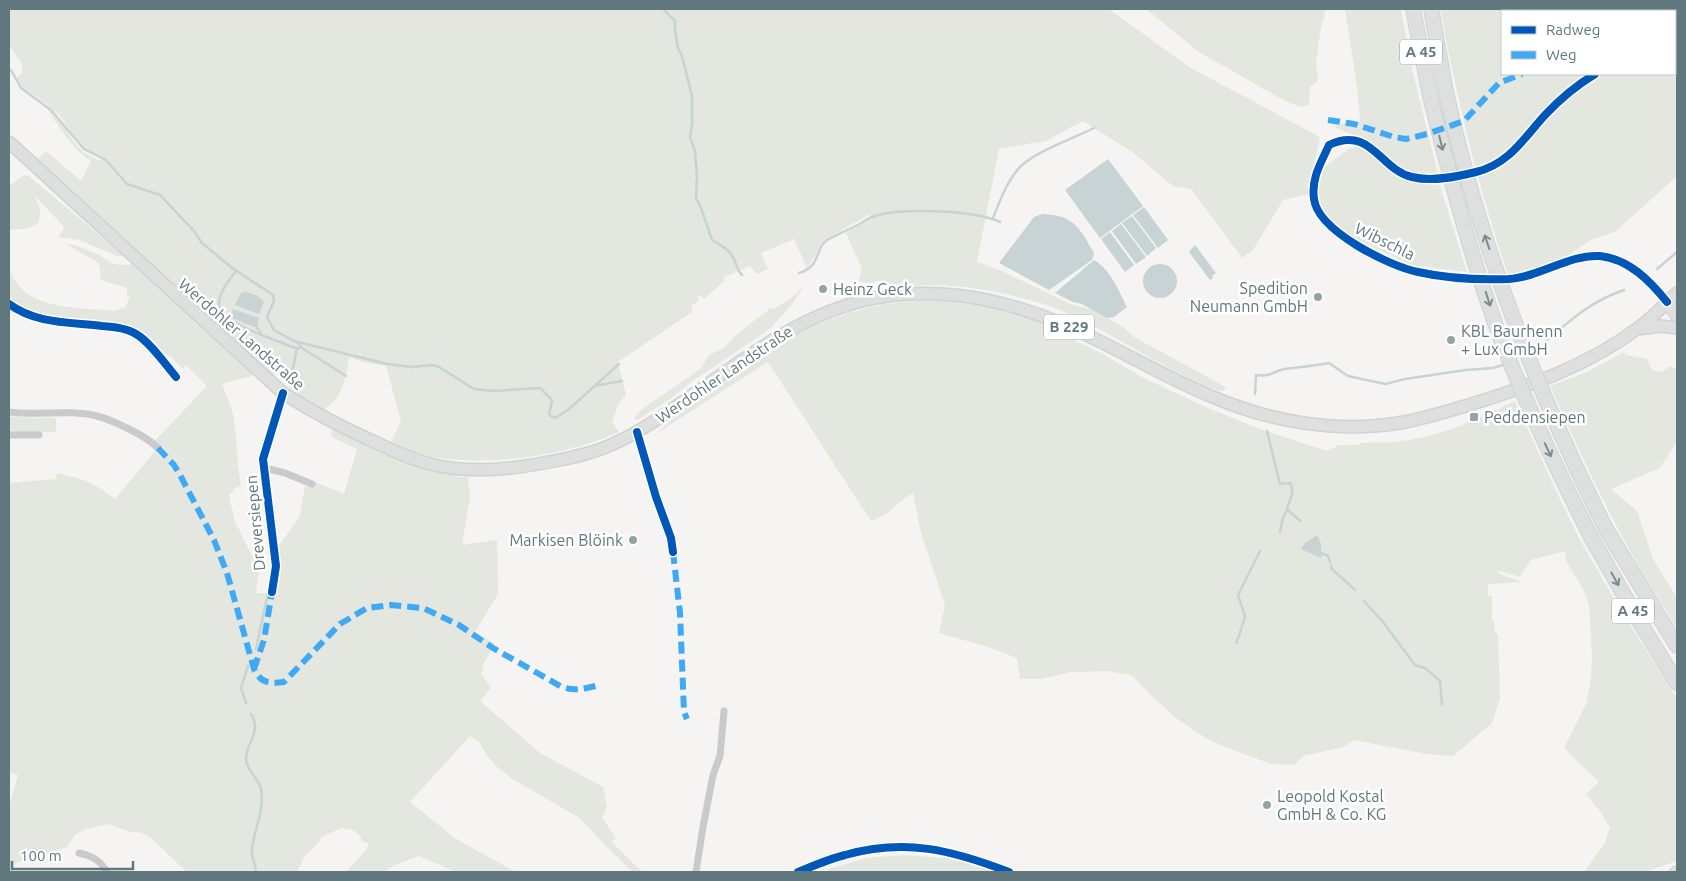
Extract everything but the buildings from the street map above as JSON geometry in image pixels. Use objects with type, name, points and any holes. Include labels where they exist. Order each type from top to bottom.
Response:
[{"type":"highway","name":"A 45","points":[[1413,9],[1430,96],[1452,186],[1496,325],[1528,406],[1591,537],[1677,683]]},
{"type":"highway","name":"A 45","points":[[1431,9],[1446,92],[1463,168],[1511,313],[1575,468],[1606,529],[1677,646]]},
{"type":"main road","name":"Werdohler Landstraße","points":[[9,142],[283,393],[320,416],[398,453],[429,464],[461,470],[518,468],[582,455],[611,445],[637,432],[745,357],[801,324],[863,301],[907,294],[956,294],[998,302],[1037,313],[1092,337],[1225,402],[1251,412],[1335,426],[1376,426],[1412,421],[1554,376],[1596,355],[1637,329],[1667,302]]},
{"type":"main road","name":"B 229","points":[[1667,302],[1677,293]]},
{"type":"main road","points":[[1667,302],[1677,316]]},
{"type":"main road","name":"B 229","points":[[1637,329],[1660,326],[1677,328]]},
{"type":"street","name":"Wibschla","points":[[1594,75],[1559,101],[1514,152],[1500,163],[1477,172],[1439,179],[1410,177],[1397,170],[1366,144],[1337,141],[1329,145],[1318,167],[1314,188],[1316,208],[1325,221],[1340,235],[1379,256],[1418,272],[1469,279],[1509,279],[1528,276],[1587,256],[1601,256],[1624,262],[1657,290],[1667,302]]},
{"type":"street","points":[[9,304],[29,316],[46,320],[116,327],[134,333],[145,342],[176,376]]},
{"type":"street","name":"Dreversiepen","points":[[272,592],[276,566],[263,459],[283,393]]},
{"type":"street","points":[[9,412],[97,416],[132,431],[158,448]]},
{"type":"street","points":[[637,432],[674,552]]},
{"type":"street","points":[[9,436],[39,435]]},
{"type":"street","name":"Dreversiepen","points":[[264,468],[285,473],[312,484]]},
{"type":"street","points":[[696,872],[713,775],[718,763],[724,712]]},
{"type":"street","points":[[798,872],[854,852],[907,846],[938,849],[963,855],[1009,872]]},
{"type":"street","points":[[79,853],[92,856],[102,863],[107,872]]},
{"type":"shaded area","points":[[9,9],[1109,9],[1189,67],[1320,137],[1310,183],[1307,187],[1309,194],[1283,200],[1253,250],[1242,258],[1191,189],[1173,186],[1131,151],[1083,121],[1046,141],[999,149],[977,262],[1002,271],[1070,304],[1091,309],[1123,327],[1134,337],[1226,387],[1223,391],[1207,387],[1090,324],[1043,304],[1006,294],[973,288],[923,285],[890,289],[878,281],[867,283],[858,281],[862,269],[846,233],[873,218],[870,214],[824,240],[807,268],[794,239],[761,253],[768,269],[757,274],[750,266],[724,277],[724,281],[704,299],[701,295],[697,297],[699,300],[691,306],[692,312],[618,362],[626,395],[619,403],[612,422],[619,432],[577,447],[530,457],[483,460],[438,458],[414,452],[391,442],[401,421],[386,366],[363,362],[349,357],[343,386],[336,399],[325,409],[311,405],[298,396],[277,374],[272,375],[37,160],[46,151],[81,181],[91,161],[71,143],[46,107],[83,152],[100,161],[102,157],[85,149],[61,117],[48,105],[22,87],[17,78],[22,73],[22,64],[9,45]]},
{"type":"shaded area","points":[[1146,9],[1326,9],[1316,62],[1318,81],[1310,87],[1309,105],[1301,107],[1285,101],[1199,52]]},
{"type":"shaded area","points":[[1345,9],[1401,9],[1413,73],[1438,175],[1407,172],[1390,160],[1371,142],[1336,128],[1335,125],[1360,121],[1357,87]]},
{"type":"shaded area","points":[[1440,9],[1677,9],[1677,176],[1616,231],[1589,241],[1563,259],[1539,269],[1508,274],[1487,209],[1461,109]]},
{"type":"shaded area","points":[[1356,147],[1369,153],[1406,179],[1425,183],[1439,183],[1467,272],[1411,265],[1335,227],[1321,209],[1318,199],[1321,170],[1348,149]]},
{"type":"shaded area","points":[[1108,159],[1143,206],[1100,238],[1065,190]]},
{"type":"shaded area","points":[[24,175],[29,176],[124,256],[117,256],[79,240],[59,237],[64,227],[35,196],[40,209],[39,222],[29,228],[10,230],[9,236],[9,186]]},
{"type":"shaded area","points":[[1144,207],[1168,240],[1158,248],[1133,215]]},
{"type":"shaded area","points":[[1042,214],[1069,220],[1079,229],[1094,253],[1092,260],[1049,290],[999,263],[1034,217]]},
{"type":"shaded area","points":[[1132,216],[1156,248],[1147,256],[1122,223]]},
{"type":"shaded area","points":[[1121,224],[1146,257],[1136,264],[1112,231]]},
{"type":"shaded area","points":[[1110,232],[1134,265],[1125,272],[1101,239]]},
{"type":"shaded area","points":[[66,244],[75,245],[99,255],[113,264],[133,264],[139,267],[255,373],[252,376],[222,384],[234,419],[241,486],[233,489],[234,492],[229,494],[234,519],[259,570],[256,593],[269,593],[275,551],[299,518],[305,486],[310,487],[313,481],[344,494],[357,449],[331,437],[332,428],[397,458],[451,472],[457,477],[468,477],[470,498],[462,545],[497,540],[498,594],[475,632],[495,644],[482,666],[484,668],[481,674],[491,688],[480,701],[540,753],[603,787],[607,806],[602,818],[616,838],[612,842],[642,872],[632,872],[578,817],[511,778],[496,766],[479,742],[470,736],[410,802],[456,839],[516,872],[456,872],[419,856],[397,864],[383,872],[346,872],[369,844],[362,841],[360,836],[353,830],[341,828],[322,837],[304,857],[297,872],[187,872],[152,839],[142,833],[127,831],[109,824],[86,829],[75,835],[67,847],[15,863],[12,872],[9,872],[9,807],[18,775],[9,772],[9,483],[56,479],[57,473],[88,482],[115,499],[155,451],[150,446],[207,386],[186,365],[183,369],[170,356],[164,355],[145,336],[132,327],[111,321],[40,313],[19,305],[9,298],[9,265],[15,280],[25,291],[37,299],[69,307],[116,311],[121,308],[124,309],[130,297],[127,296],[127,288],[101,280],[99,263]]},
{"type":"shaded area","points":[[1195,245],[1216,273],[1210,280],[1189,252]]},
{"type":"shaded area","points":[[1094,260],[1105,269],[1127,307],[1114,317],[1107,318],[1082,304],[1073,302],[1055,293]]},
{"type":"shaded area","points":[[1160,264],[1172,269],[1177,281],[1172,293],[1160,298],[1148,293],[1143,281],[1148,269]]},
{"type":"shaded area","points":[[805,284],[793,303],[770,329],[636,421],[635,417],[642,409],[701,368],[709,355],[724,348],[737,334],[771,308],[774,309],[795,295]]},
{"type":"shaded area","points":[[246,292],[258,296],[264,302],[259,314],[235,305],[241,293]]},
{"type":"shaded area","points":[[939,300],[970,303],[1000,309],[1030,317],[1059,328],[1057,332],[1099,352],[1142,377],[1201,405],[1257,428],[1327,451],[1339,445],[1395,442],[1426,437],[1486,415],[1515,401],[1581,542],[1626,619],[1677,698],[1677,861],[1644,872],[1584,872],[1604,844],[1610,828],[1601,812],[1586,794],[1599,782],[1564,748],[1586,704],[1591,679],[1592,657],[1589,604],[1583,589],[1566,561],[1565,551],[1531,560],[1520,577],[1500,571],[1497,572],[1523,582],[1488,584],[1488,596],[1492,596],[1492,620],[1494,621],[1495,633],[1498,634],[1500,698],[1492,723],[1453,756],[1426,754],[1354,740],[1343,747],[1303,756],[1294,765],[1271,764],[1206,738],[1176,718],[1131,675],[1107,671],[1071,672],[1042,679],[1020,679],[1017,658],[988,647],[939,633],[945,605],[921,533],[913,493],[886,514],[871,521],[768,362],[654,435],[710,389],[761,355],[812,327],[848,313],[876,306]]},
{"type":"shaded area","points":[[233,309],[259,318],[257,328],[232,318]]},
{"type":"shaded area","points":[[1624,352],[1626,355],[1647,359],[1652,370],[1662,372],[1670,366],[1677,369],[1677,442],[1660,468],[1611,489],[1637,511],[1653,559],[1677,598],[1677,628],[1613,520],[1550,386],[1587,372]]},
{"type":"shaded area","points":[[9,417],[56,418],[56,432],[9,433]]},
{"type":"shaded area","points":[[1317,535],[1321,546],[1321,558],[1301,549],[1305,543]]},
{"type":"shaded area","points":[[906,855],[942,858],[943,856],[996,872],[829,872],[828,869],[867,858]]},
{"type":"waterway","points":[[663,9],[675,21],[678,48],[682,56],[692,96],[690,137],[695,151],[696,198],[712,240],[725,248],[733,256],[742,275]]},
{"type":"waterway","points":[[11,70],[21,88],[51,110],[84,149],[106,160],[127,184],[160,195],[194,231],[202,243],[231,267],[273,295],[274,301],[267,317],[274,330],[294,341],[387,364],[412,367],[432,365],[439,367],[474,389],[493,391],[540,388],[552,400],[549,415],[555,418],[568,410],[619,364]]},
{"type":"waterway","points":[[993,218],[1008,184],[1021,166],[1046,150],[1094,128]]},
{"type":"waterway","points":[[799,273],[815,262],[820,248],[827,240],[870,218],[884,214],[936,211],[973,215],[1000,222]]},
{"type":"waterway","points":[[1657,269],[1677,252]]},
{"type":"waterway","points":[[236,271],[221,294],[219,302],[221,310],[227,317],[260,335],[290,346],[302,348]]},
{"type":"waterway","points":[[1531,353],[1586,309],[1610,295],[1624,290]]},
{"type":"waterway","points":[[257,328],[261,333]]},
{"type":"waterway","points":[[298,343],[302,348],[346,376]]},
{"type":"waterway","points":[[292,373],[297,348]]},
{"type":"waterway","points":[[1255,394],[1256,375],[1329,363],[1348,376],[1385,384],[1405,379],[1493,368],[1506,364]]},
{"type":"waterway","points":[[594,386],[622,381]]},
{"type":"waterway","points":[[1267,431],[1280,484],[1290,483],[1292,486],[1287,509],[1300,521]]},
{"type":"waterway","points":[[1280,532],[1283,517],[1287,510]]},
{"type":"waterway","points":[[1236,643],[1245,616],[1238,595],[1260,551]]},
{"type":"waterway","points":[[1321,553],[1328,556],[1330,562]]},
{"type":"waterway","points":[[1331,566],[1355,590]]},
{"type":"waterway","points":[[256,649],[268,593]]},
{"type":"waterway","points":[[1364,601],[1383,622],[1415,665],[1425,668],[1440,681],[1442,705]]},
{"type":"waterway","points":[[246,703],[241,688],[248,666]]},
{"type":"waterway","points":[[251,714],[254,720],[255,731],[247,752],[246,762],[260,785],[262,797],[252,849],[256,871]]},
{"type":"marked path","points":[[1328,120],[1354,124],[1406,139],[1464,121],[1499,83],[1519,75]]},
{"type":"marked path","points":[[158,448],[179,473],[214,540],[227,573],[254,669],[262,680],[274,683],[284,682],[340,624],[367,608],[391,605],[423,608],[459,625],[493,648],[562,687],[580,689],[599,685]]},
{"type":"marked path","points":[[673,552],[680,613],[684,712],[687,719]]},
{"type":"marked path","points":[[254,669],[264,640],[272,592]]},
{"type":"cycle path","points":[[1594,75],[1557,103],[1507,157],[1488,168],[1476,172],[1444,178],[1412,177],[1401,173],[1391,166],[1365,144],[1343,140],[1329,145],[1315,177],[1314,199],[1318,211],[1341,235],[1373,255],[1418,272],[1475,279],[1509,279],[1532,274],[1577,258],[1600,256],[1611,258],[1638,272],[1667,302]]},
{"type":"cycle path","points":[[9,304],[19,311],[42,319],[115,327],[132,332],[152,348],[176,377]]},
{"type":"cycle path","points":[[272,592],[276,566],[263,459],[283,393]]},
{"type":"cycle path","points":[[637,432],[656,497],[671,538],[673,552]]},
{"type":"cycle path","points":[[798,872],[833,858],[888,847],[908,847],[948,852],[1009,872]]},
{"type":"place","name":"Heinz Geck","points":[[823,289]]},
{"type":"place","name":"Spedition Neumann GmbH","points":[[1318,297]]},
{"type":"place","name":"KBL Baurhenn + Lux GmbH","points":[[1451,340]]},
{"type":"place","name":"Peddensiepen","points":[[1474,417]]},
{"type":"place","name":"Markisen Blöink","points":[[633,540]]},
{"type":"place","name":"Leopold Kostal GmbH & Co. KG","points":[[1267,805]]}]
